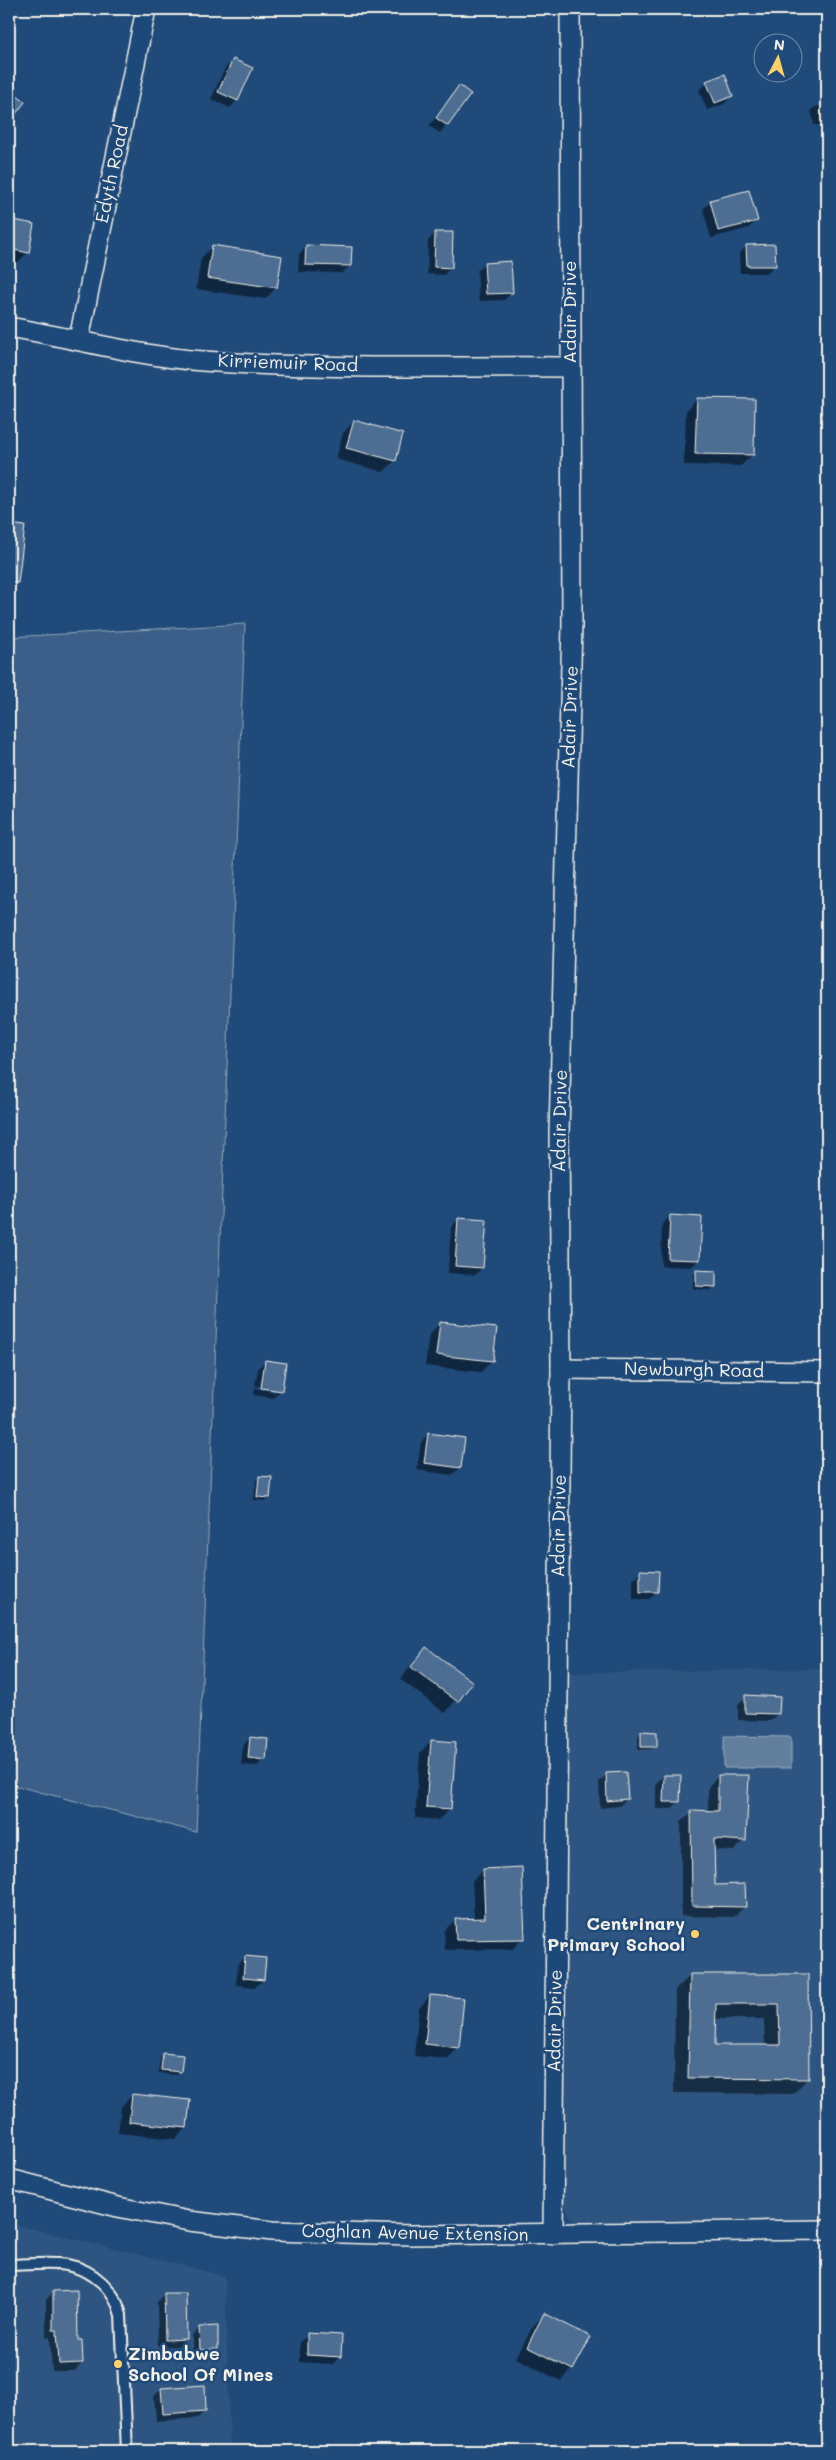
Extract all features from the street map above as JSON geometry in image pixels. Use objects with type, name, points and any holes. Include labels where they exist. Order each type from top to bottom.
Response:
[{"type":"street","name":"Edyth Road","points":[[78,339],[146,9]]},
{"type":"street","name":"Adair Drive","points":[[553,2234],[561,1369],[558,1133],[572,625],[570,9]]},
{"type":"street","name":"Kirriemuir Road","points":[[9,327],[78,339],[146,355],[202,361],[308,365],[570,367]]},
{"type":"street","name":"Newburgh Road","points":[[561,1369],[827,1372]]},
{"type":"street","name":"Coghlan Avenue Extension","points":[[9,2179],[118,2207],[189,2221],[272,2231],[411,2235],[827,2230]]},
{"type":"lane","points":[[9,2265],[67,2265],[95,2278],[110,2289],[118,2302],[121,2315],[127,2451]]},
{"type":"shaded area","points":[[245,624],[196,1832],[9,1784],[9,637]]},
{"type":"shaded area","name":"Centrinary Primary School","points":[[827,1669],[827,2224],[577,2227],[558,2194],[566,1673]]},
{"type":"shaded area","points":[[724,1736],[791,1737],[791,1768],[724,1768]]},
{"type":"shaded area","name":"Zimbabwe School Of Mines","points":[[9,2223],[225,2276],[230,2451],[9,2451]]},
{"type":"building","points":[[233,59],[253,68],[238,101],[218,92]]},
{"type":"building","points":[[725,74],[733,96],[715,103],[706,81]]},
{"type":"building","points":[[459,85],[471,94],[448,126],[436,118]]},
{"type":"building","points":[[9,90],[25,102],[9,123]]},
{"type":"building","points":[[749,190],[758,221],[718,231],[710,200]]},
{"type":"building","points":[[9,219],[34,224],[29,253],[9,249]]},
{"type":"building","points":[[435,232],[453,232],[452,268],[434,267]]},
{"type":"building","points":[[775,244],[776,266],[747,266],[746,245]]},
{"type":"building","points":[[212,245],[282,256],[277,288],[207,278]]},
{"type":"building","points":[[306,245],[352,247],[351,266],[305,265]]},
{"type":"building","points":[[511,261],[513,293],[486,294],[484,263]]},
{"type":"building","points":[[697,398],[755,399],[754,455],[695,454]]},
{"type":"building","points":[[354,420],[403,434],[396,461],[346,448]]},
{"type":"building","points":[[9,524],[25,526],[18,583],[9,582]]},
{"type":"building","points":[[670,1215],[702,1217],[700,1260],[668,1259]]},
{"type":"building","points":[[458,1218],[487,1220],[483,1268],[455,1266]]},
{"type":"building","points":[[696,1270],[716,1271],[716,1287],[696,1286]]},
{"type":"building","points":[[440,1322],[497,1328],[493,1361],[436,1355]]},
{"type":"building","points":[[265,1360],[286,1363],[282,1391],[261,1388]]},
{"type":"building","points":[[428,1433],[465,1438],[461,1468],[424,1463]]},
{"type":"building","points":[[259,1476],[272,1477],[270,1498],[257,1497]]},
{"type":"building","points":[[640,1570],[659,1571],[658,1592],[640,1592]]},
{"type":"building","points":[[426,1647],[473,1682],[458,1702],[411,1667]]},
{"type":"building","points":[[745,1695],[780,1697],[779,1714],[745,1713]]},
{"type":"building","points":[[641,1731],[657,1732],[657,1747],[641,1747]]},
{"type":"building","points":[[250,1737],[268,1739],[266,1760],[248,1758]]},
{"type":"building","points":[[431,1740],[456,1742],[451,1809],[426,1807]]},
{"type":"building","points":[[626,1772],[628,1799],[607,1801],[606,1773]]},
{"type":"building","points":[[664,1775],[681,1775],[680,1802],[663,1802]]},
{"type":"building","points":[[718,1775],[749,1775],[746,1841],[714,1839],[715,1885],[745,1884],[746,1907],[692,1906],[691,1810],[718,1811]]},
{"type":"building","points":[[522,1867],[525,1939],[456,1940],[455,1919],[485,1918],[483,1869]]},
{"type":"building","points":[[245,1956],[266,1958],[264,1980],[243,1978]]},
{"type":"building","points":[[690,1974],[808,1974],[809,2079],[688,2078]],"holes":[[[716,2004],[779,2004],[780,2045],[715,2045]]]},
{"type":"building","points":[[430,1995],[464,1998],[459,2048],[425,2044]]},
{"type":"building","points":[[163,2053],[183,2055],[181,2072],[161,2070]]},
{"type":"building","points":[[132,2094],[190,2100],[187,2128],[129,2122]]},
{"type":"building","points":[[77,2290],[78,2340],[82,2340],[83,2363],[59,2364],[57,2330],[53,2330],[53,2291]]},
{"type":"building","points":[[164,2293],[186,2293],[187,2339],[165,2340]]},
{"type":"building","points":[[544,2313],[591,2337],[573,2370],[527,2347]]},
{"type":"building","points":[[218,2326],[218,2349],[200,2350],[199,2327]]},
{"type":"building","points":[[307,2333],[342,2335],[341,2357],[307,2355]]},
{"type":"building","points":[[205,2385],[206,2411],[163,2414],[161,2388]]},
{"type":"place","name":"Centrinary Primary School","points":[[695,1934]]},
{"type":"place","name":"Zimbabwe School Of Mines","points":[[118,2364]]}]
